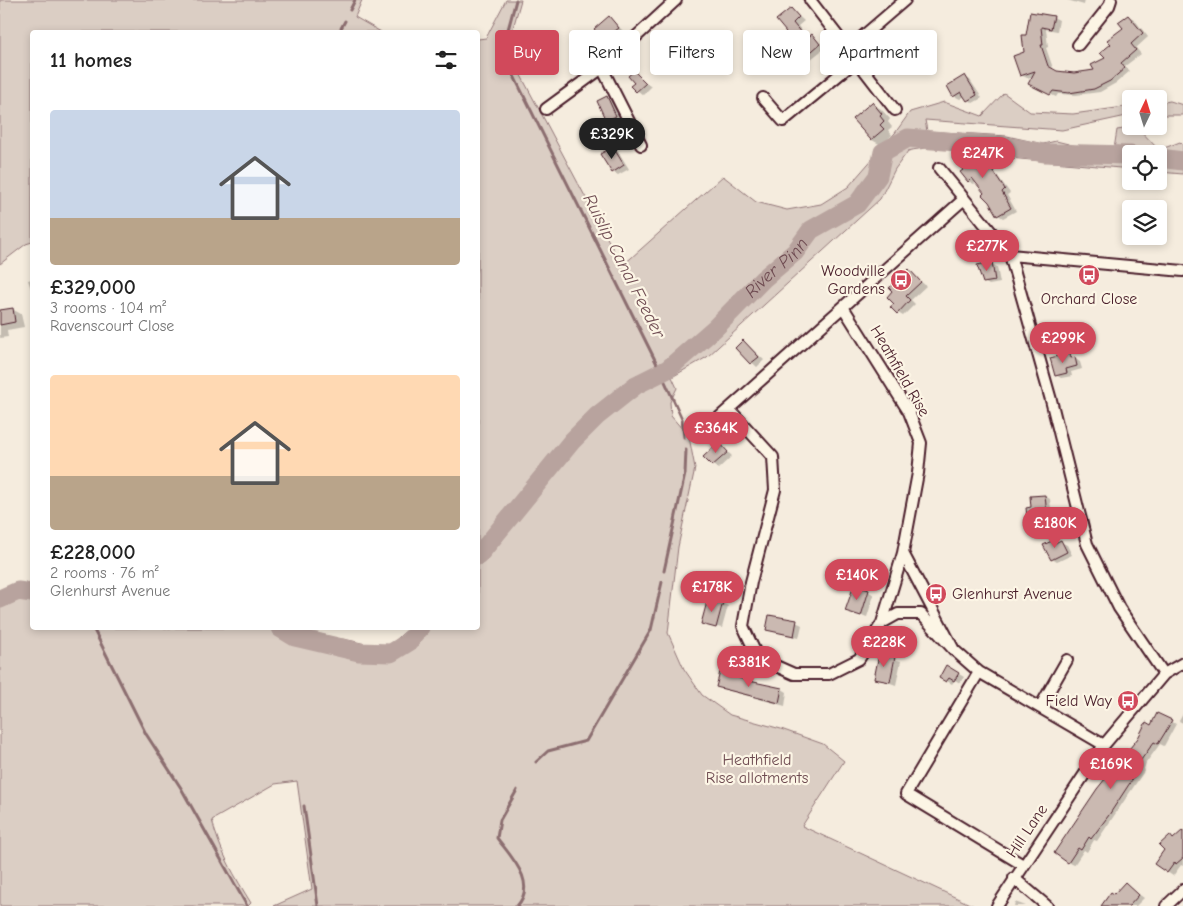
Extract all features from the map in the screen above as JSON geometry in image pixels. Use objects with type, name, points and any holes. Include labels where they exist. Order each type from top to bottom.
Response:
[{"type":"street","points":[[640,33],[676,0]]},
{"type":"street","points":[[810,0],[833,30]]},
{"type":"street","points":[[870,30],[905,0]]},
{"type":"street","points":[[1078,45],[1109,6],[1111,0]]},
{"type":"street","points":[[546,109],[592,75]]},
{"type":"street","points":[[606,75],[641,145]]},
{"type":"street","points":[[763,98],[783,121],[839,75]]},
{"type":"street","points":[[868,75],[895,110]]},
{"type":"street","points":[[939,168],[1010,255],[1051,400],[1087,544],[1119,608],[1164,674]]},
{"type":"street","points":[[704,431],[964,198]]},
{"type":"street","points":[[1010,255],[1183,271]]},
{"type":"street","name":"Heathfield Rise","points":[[843,306],[909,412],[922,443],[903,553]]},
{"type":"street","points":[[729,409],[772,457],[775,490],[750,582],[743,626],[758,658],[794,674],[830,674],[859,659],[882,623],[903,553]]},
{"type":"street","points":[[903,553],[954,650]]},
{"type":"street","points":[[882,623],[898,614],[921,614],[954,650],[979,672],[1104,745]]},
{"type":"street","points":[[1040,707],[1067,660]]},
{"type":"street","name":"Hill Lane","points":[[997,906],[1023,864],[1104,745],[1164,674],[1183,663]]},
{"type":"street","points":[[979,672],[906,794],[1023,864]]},
{"type":"street","points":[[1014,878],[1047,906]]},
{"type":"street","points":[[1166,906],[1183,890]]},
{"type":"green space","points":[[0,0],[362,0],[355,17],[378,30],[30,30],[30,243],[0,264]]},
{"type":"green space","name":"Heathfield Rise allotments","points":[[506,0],[521,0],[512,30],[495,30],[495,75],[521,75],[622,266],[723,176],[756,202],[787,210],[821,204],[848,187],[895,133],[910,112],[944,102],[982,116],[1004,93],[1030,112],[1073,114],[1122,107],[1122,117],[1062,130],[925,120],[927,131],[1007,136],[1043,144],[1056,141],[1085,148],[1114,149],[1117,130],[1122,129],[1122,135],[1145,135],[1154,145],[1122,145],[1122,168],[998,157],[942,148],[908,151],[895,169],[880,199],[707,357],[672,377],[677,388],[670,402],[671,416],[689,437],[695,468],[678,547],[668,633],[684,669],[702,695],[730,715],[781,729],[823,744],[844,761],[802,826],[974,906],[274,906],[312,889],[297,781],[275,784],[212,820],[223,853],[251,903],[248,906],[0,906],[0,591],[16,584],[30,585],[30,630],[300,630],[318,636],[388,647],[407,630],[480,630],[480,39],[486,38]]},
{"type":"green space","points":[[1168,101],[1183,105],[1183,115],[1168,115]]},
{"type":"green space","points":[[1180,142],[1183,145],[1183,174],[1167,173],[1167,147]]},
{"type":"building","points":[[791,8],[799,17],[793,23],[799,30],[784,30],[776,20]]},
{"type":"building","points":[[1030,12],[1054,16],[1051,29],[1041,27],[1043,45],[1041,45],[1048,66],[1057,71],[1074,73],[1094,70],[1091,65],[1105,58],[1100,53],[1111,44],[1107,40],[1123,28],[1118,22],[1128,15],[1143,33],[1131,44],[1136,50],[1121,63],[1125,68],[1110,81],[1094,89],[1069,93],[1053,91],[1050,95],[1028,84],[1035,71],[1020,76],[1013,56],[1024,52],[1022,35],[1026,35]]},
{"type":"building","points":[[609,16],[619,28],[616,30],[594,29]]},
{"type":"building","points":[[812,34],[820,44],[810,53],[810,36]]},
{"type":"building","points":[[638,75],[646,83],[636,92],[630,86],[634,83],[628,76]]},
{"type":"building","points":[[965,75],[977,95],[967,101],[961,92],[953,97],[947,86]]},
{"type":"building","points":[[607,96],[616,116],[606,121],[597,101]]},
{"type":"building","points":[[872,102],[882,114],[880,116],[884,121],[880,125],[884,129],[871,140],[852,119]]},
{"type":"building","points":[[965,146],[977,159],[981,155],[992,169],[1005,189],[1002,192],[1011,208],[997,216],[989,202],[982,195],[984,193],[972,178],[968,182],[960,172],[963,170],[952,158]]},
{"type":"building","points":[[613,147],[624,165],[612,173],[600,154]]},
{"type":"building","points":[[992,262],[995,281],[983,283],[977,265]]},
{"type":"building","points":[[909,269],[921,282],[906,296],[910,300],[897,314],[890,307],[894,304],[887,297],[892,291],[889,288]]},
{"type":"building","points":[[13,308],[15,322],[0,325],[0,310]]},
{"type":"building","points":[[743,340],[759,357],[750,364],[735,348]]},
{"type":"building","points":[[1070,353],[1071,358],[1075,357],[1077,366],[1066,369],[1067,373],[1055,376],[1050,358]]},
{"type":"building","points":[[719,442],[728,452],[712,466],[703,457]]},
{"type":"building","points":[[1045,495],[1047,516],[1027,517],[1026,508],[1031,507],[1030,496]]},
{"type":"building","points":[[1054,540],[1055,543],[1061,540],[1067,552],[1051,560],[1043,545]]},
{"type":"building","points":[[854,585],[869,590],[861,616],[845,611]]},
{"type":"building","points":[[708,598],[723,602],[716,628],[701,624]]},
{"type":"building","points":[[769,615],[797,620],[794,636],[766,630]]},
{"type":"building","points":[[879,654],[895,657],[890,682],[874,679]]},
{"type":"building","points":[[946,665],[959,673],[954,681],[949,678],[946,682],[939,678]]},
{"type":"building","points":[[720,672],[782,688],[779,703],[716,687]]},
{"type":"building","points":[[1157,713],[1172,720],[1166,731],[1158,744],[1154,742],[1141,760],[1139,765],[1141,766],[1109,815],[1091,839],[1089,837],[1081,850],[1078,848],[1068,863],[1054,853],[1097,789],[1138,738],[1146,722],[1151,725]]},
{"type":"building","points":[[1183,830],[1183,858],[1176,864],[1175,862],[1167,873],[1154,864],[1164,850],[1159,845],[1170,835],[1173,839]]},
{"type":"building","points":[[1125,882],[1139,895],[1129,906],[1101,906],[1111,892],[1114,894]]},
{"type":"waterway","points":[[350,10],[355,0]]},
{"type":"waterway","name":"Ruislip Canal Feeder","points":[[516,0],[502,52],[657,364],[682,419],[684,437]]},
{"type":"waterway","points":[[340,30],[345,21]]},
{"type":"waterway","name":"River Pinn","points":[[480,554],[572,441],[597,416],[636,385],[668,369],[715,328],[763,279],[795,252],[811,230],[857,204],[878,176],[883,152],[908,138],[1006,146],[1044,153],[1122,155]]},
{"type":"waterway","name":"River Pinn","points":[[1167,159],[1183,161]]},
{"type":"waterway","name":"Ruislip Canal Feeder","points":[[664,571],[685,474],[686,450]]},
{"type":"waterway","name":"Ruislip Canal Feeder","points":[[536,762],[548,751],[586,741],[651,630],[662,582]]},
{"type":"waterway","name":"River Pinn","points":[[0,599],[18,591],[30,593]]},
{"type":"waterway","points":[[94,630],[146,734],[181,788],[247,906]]},
{"type":"waterway","name":"River Pinn","points":[[283,630],[295,637],[359,652],[391,653],[409,642],[418,630]]},
{"type":"waterway","name":"Ruislip Canal Feeder","points":[[517,790],[500,820],[497,838],[515,862],[524,879],[523,897],[517,906]]},
{"type":"waterway","points":[[304,806],[318,906]]},
{"type":"place","name":"Orchard Close","points":[[1089,275]]},
{"type":"place","name":"Woodville Gardens","points":[[901,280]]},
{"type":"place","name":"Glenhurst Avenue","points":[[936,594]]},
{"type":"place","name":"Field Way","points":[[1128,701]]}]
